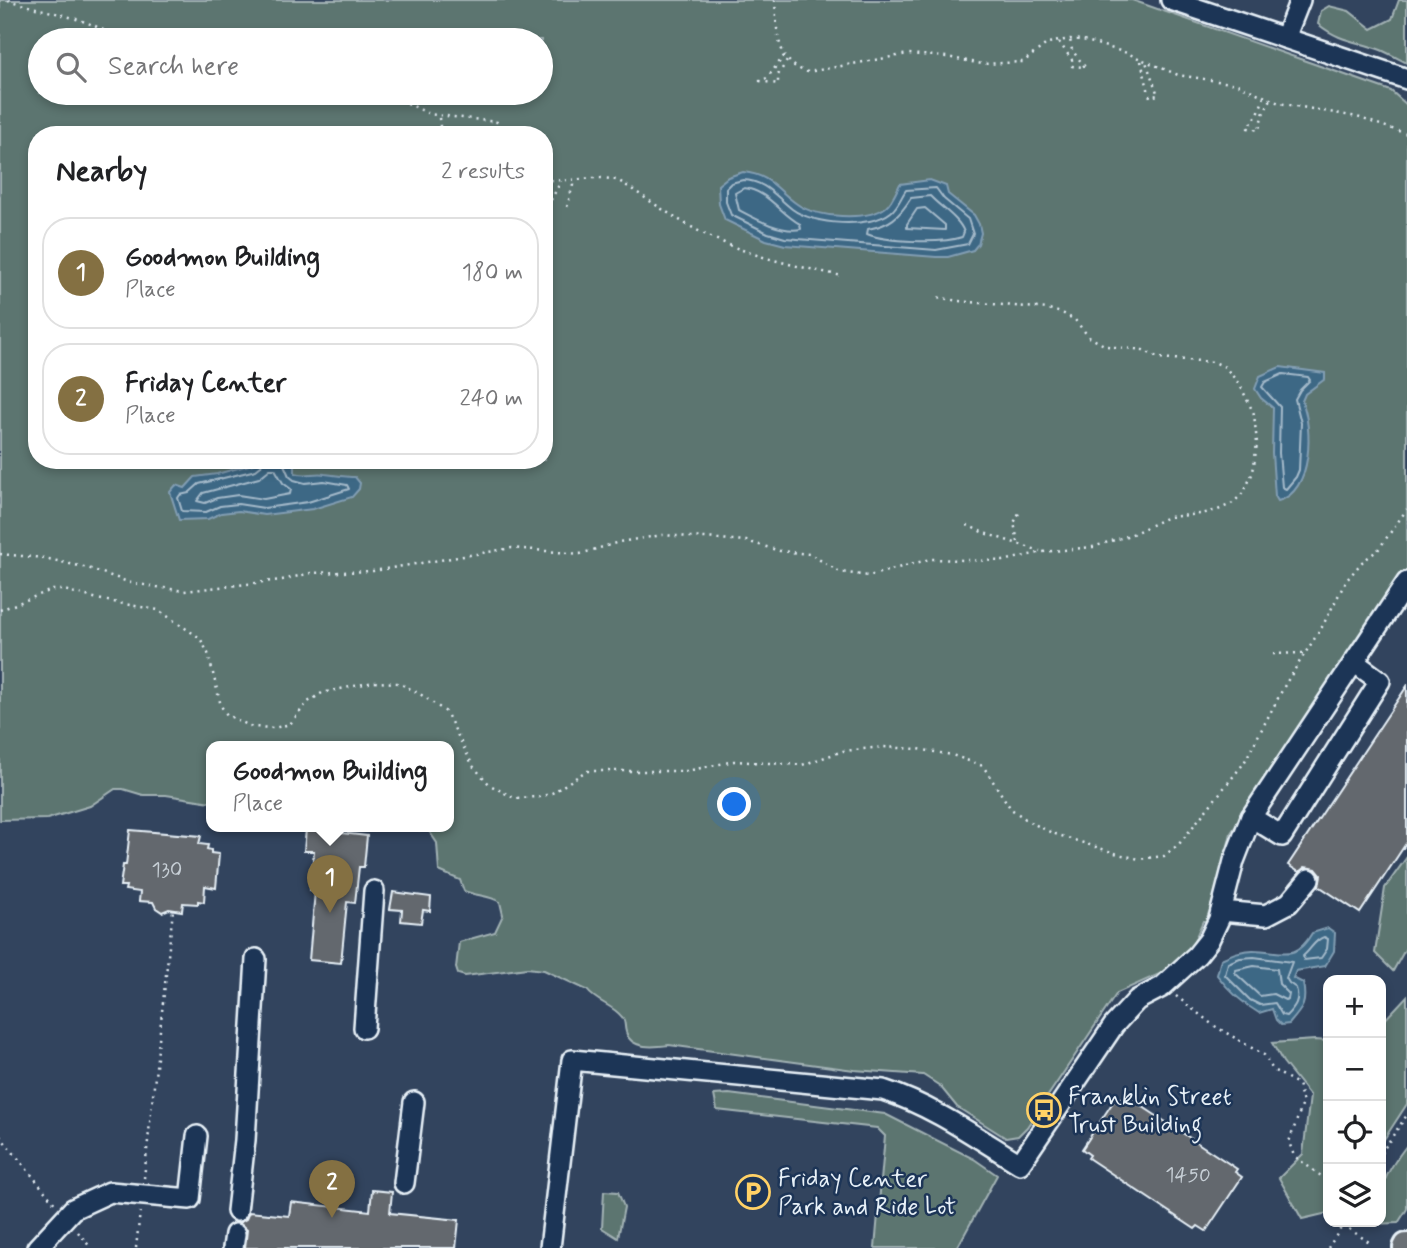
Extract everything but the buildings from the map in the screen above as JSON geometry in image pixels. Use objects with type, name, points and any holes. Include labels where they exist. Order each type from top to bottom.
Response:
[{"type":"street","points":[[1171,0],[1217,7],[1285,38],[1407,79]]},
{"type":"street","points":[[1285,38],[1300,0]]},
{"type":"street","points":[[550,1248],[572,1060],[883,1090],[906,1097],[936,1112],[1020,1164],[1114,1026],[1137,1000],[1162,987],[1203,947],[1221,911],[1234,861],[1251,817],[1407,582]]},
{"type":"street","points":[[1251,817],[1282,836],[1380,681],[1354,662]]},
{"type":"street","points":[[1221,911],[1266,915],[1289,903],[1309,879]]},
{"type":"street","points":[[364,1028],[374,891]]},
{"type":"street","points":[[237,1211],[246,1140],[256,959]]},
{"type":"street","points":[[404,1183],[414,1102]]},
{"type":"street","points":[[37,1248],[73,1209],[110,1192],[190,1199],[197,1136]]},
{"type":"path","points":[[8,0],[100,28]]},
{"type":"path","points":[[775,0],[784,56],[795,68],[808,72],[908,54],[928,54],[982,64],[1023,62],[1048,43],[1070,39],[1098,44],[1178,75],[1237,84],[1271,100],[1357,117],[1407,134]]},
{"type":"path","points":[[1058,41],[1072,60],[1072,66],[1085,67],[1072,50],[1070,39]]},
{"type":"path","points":[[784,56],[767,78],[760,81],[778,84],[778,75],[787,60]]},
{"type":"path","points":[[1141,60],[1150,97],[1158,95],[1146,62]]},
{"type":"path","points":[[1264,96],[1258,114],[1248,128],[1259,130],[1262,116],[1271,100]]},
{"type":"path","points":[[411,105],[429,114],[491,120],[501,126]]},
{"type":"path","points":[[438,116],[441,126]]},
{"type":"path","points":[[553,180],[572,181],[600,177],[619,181],[719,242],[773,261],[842,276]]},
{"type":"path","points":[[553,196],[561,181]]},
{"type":"path","points":[[567,207],[572,181]]},
{"type":"path","points":[[0,554],[44,558],[88,568],[131,583],[184,591],[282,580],[312,573],[373,571],[512,548],[580,554],[619,542],[663,535],[746,541],[780,551],[810,554],[840,572],[869,576],[930,559],[1003,561],[1043,552],[1093,547],[1129,535],[1161,519],[1201,514],[1233,503],[1244,492],[1253,471],[1256,435],[1254,414],[1233,374],[1225,367],[1214,362],[1159,358],[1143,350],[1106,346],[1089,337],[1075,320],[1064,313],[1049,309],[937,297]]},
{"type":"path","points":[[0,610],[51,590],[64,590],[158,610],[200,638],[208,653],[221,706],[227,715],[252,727],[274,728],[289,724],[308,702],[322,692],[373,682],[399,683],[446,712],[473,766],[490,785],[513,798],[540,797],[586,771],[687,771],[734,761],[802,765],[843,751],[883,747],[918,748],[952,754],[983,766],[1011,809],[1030,822],[1085,844],[1139,859],[1164,856],[1197,824],[1244,763],[1346,581],[1382,544],[1407,509]]},
{"type":"path","points":[[1018,542],[1014,523],[1019,513]]},
{"type":"path","points":[[967,525],[1043,552]]},
{"type":"path","points":[[1273,654],[1304,653]]},
{"type":"path","points":[[136,1248],[173,910]]},
{"type":"path","points":[[1162,987],[1213,1025],[1264,1055],[1273,1070],[1297,1084],[1303,1103],[1289,1142],[1294,1156],[1323,1177]]},
{"type":"path","points":[[1386,1146],[1407,1115]]},
{"type":"path","points":[[0,1136],[91,1248]]},
{"type":"path","points":[[1328,1248],[1341,1227]]},
{"type":"path","points":[[1349,1227],[1369,1242]]},
{"type":"green space","points":[[0,0],[1132,0],[1391,91],[1407,105],[1407,572],[1231,833],[1206,921],[1203,921],[1192,946],[1164,972],[1117,993],[1027,1127],[1018,1136],[1006,1138],[957,1107],[940,1086],[923,1075],[854,1070],[669,1045],[638,1045],[629,1038],[623,1019],[614,1009],[587,990],[544,970],[527,968],[465,976],[458,974],[456,968],[459,942],[495,932],[503,915],[500,902],[464,891],[460,880],[439,871],[437,843],[430,832],[454,832],[454,741],[206,741],[206,801],[166,795],[143,795],[115,789],[90,806],[47,819],[0,820]]},
{"type":"green space","points":[[1399,0],[1407,0],[1407,63],[1381,50],[1341,38],[1318,24],[1321,11],[1329,6],[1349,11],[1372,29],[1392,19]]},
{"type":"green space","points":[[1407,857],[1407,946],[1393,971],[1375,953],[1385,888]]},
{"type":"green space","points":[[1407,996],[1407,1104],[1386,1136],[1386,1038],[1386,1019]]},
{"type":"green space","points":[[1323,1041],[1323,1214],[1302,1219],[1279,1178],[1303,1154],[1310,1096],[1283,1062],[1272,1043]]},
{"type":"green space","points":[[729,1094],[885,1114],[974,1159],[997,1175],[957,1248],[875,1248],[885,1136],[877,1128],[717,1110],[714,1095]]},
{"type":"green space","points":[[1407,1145],[1407,1209],[1398,1223],[1386,1223],[1386,1178]]},
{"type":"green space","points":[[604,1191],[618,1192],[624,1207],[618,1238],[602,1228]]},
{"type":"water","points":[[743,172],[767,179],[805,209],[842,216],[878,211],[888,205],[900,184],[930,180],[946,186],[948,194],[974,215],[981,233],[978,244],[973,250],[948,257],[936,257],[785,245],[766,240],[725,220],[719,204],[718,185],[728,177]]},
{"type":"water","points":[[1280,367],[1325,373],[1325,379],[1305,394],[1302,401],[1308,427],[1304,473],[1290,495],[1278,501],[1275,496],[1272,453],[1273,408],[1255,389],[1260,376]]},
{"type":"water","points":[[235,469],[295,469],[295,473],[299,474],[355,477],[360,483],[359,489],[352,497],[313,509],[264,515],[239,511],[221,513],[208,519],[179,520],[170,492],[176,485],[185,488],[195,477]]},
{"type":"water","points":[[1328,928],[1335,933],[1334,951],[1325,966],[1296,971],[1293,978],[1303,983],[1304,1001],[1301,1010],[1289,1024],[1281,1025],[1272,1009],[1259,1013],[1253,1009],[1236,996],[1217,975],[1221,959],[1229,955],[1249,950],[1294,952],[1312,933]]},
{"type":"place","name":"Goodmon Building","points":[[330,913]]},
{"type":"place","name":"Franklin Street Trust Building","points":[[1044,1110]]},
{"type":"place","name":"Friday Center Park and Ride Lot","points":[[753,1192]]},
{"type":"place","name":"Friday Center","points":[[332,1218]]}]
